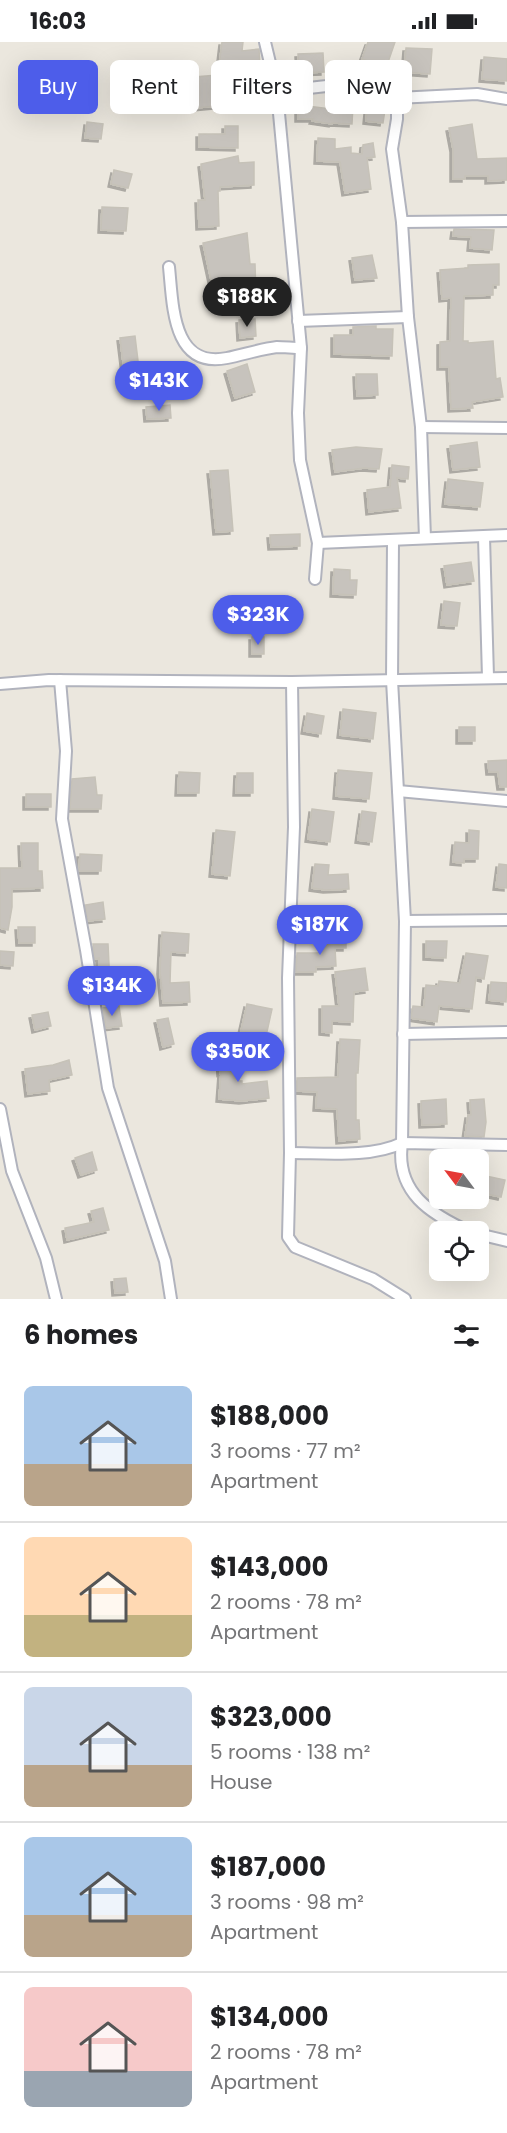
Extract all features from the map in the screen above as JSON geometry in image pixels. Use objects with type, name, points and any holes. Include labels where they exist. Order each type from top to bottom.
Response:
[{"type":"street","points":[[265,42],[269,60]]},
{"type":"street","points":[[412,97],[477,94],[507,99]]},
{"type":"street","points":[[279,114],[301,348],[298,413],[300,460],[318,543],[315,579]]},
{"type":"street","points":[[397,114],[392,149],[402,222],[408,318],[421,427],[425,538]]},
{"type":"street","points":[[402,222],[507,220],[507,227]]},
{"type":"street","points":[[169,267],[180,335],[191,352],[200,357],[223,359],[277,347],[301,348]]},
{"type":"street","points":[[298,321],[408,318]]},
{"type":"street","points":[[421,427],[507,428]]},
{"type":"street","points":[[318,543],[507,535]]},
{"type":"street","points":[[484,537],[488,677]]},
{"type":"street","points":[[393,541],[392,680],[405,921],[400,1162],[410,1189],[424,1205],[446,1221]]},
{"type":"street","points":[[0,684],[60,680],[292,682],[507,678]]},
{"type":"street","points":[[60,680],[66,751],[62,819],[108,1088],[165,1261],[171,1299]]},
{"type":"street","points":[[292,682],[294,827],[288,978],[290,1153],[287,1227],[290,1242],[295,1247],[373,1279],[405,1299]]},
{"type":"street","points":[[398,791],[507,801]]},
{"type":"street","points":[[405,921],[507,920]]},
{"type":"street","points":[[403,1034],[507,1032]]},
{"type":"street","points":[[0,1109],[12,1171],[46,1258],[56,1299]]},
{"type":"street","points":[[290,1153],[371,1151],[394,1147],[402,1143],[507,1145]]},
{"type":"street","points":[[489,1237],[507,1241]]},
{"type":"building","points":[[222,42],[243,42],[242,51],[259,49],[260,60],[220,60]]},
{"type":"building","points":[[368,42],[395,42],[389,60],[362,59]]},
{"type":"building","points":[[406,48],[432,49],[430,74],[412,73],[412,60],[405,60]]},
{"type":"building","points":[[323,53],[324,72],[313,72],[313,60],[298,60],[298,54]]},
{"type":"building","points":[[484,57],[507,59],[507,81],[482,79]]},
{"type":"building","points":[[211,76],[211,106],[199,108],[199,77]]},
{"type":"building","points":[[313,107],[325,108],[325,114],[353,114],[352,124],[332,124],[312,121],[313,119],[298,119],[298,114],[313,114]]},
{"type":"building","points":[[367,114],[384,114],[383,123],[366,121]]},
{"type":"building","points":[[87,122],[103,124],[101,139],[85,138]]},
{"type":"building","points":[[472,124],[477,159],[507,158],[507,180],[488,181],[488,176],[465,176],[465,179],[453,179],[453,149],[449,128]]},
{"type":"building","points":[[225,126],[238,126],[238,148],[199,147],[199,134],[225,134]]},
{"type":"building","points":[[318,138],[335,139],[335,149],[351,147],[351,153],[362,154],[363,145],[373,143],[375,157],[367,158],[371,189],[345,193],[340,162],[317,161]]},
{"type":"building","points":[[238,156],[239,163],[254,162],[254,185],[220,187],[218,191],[219,226],[199,227],[198,200],[205,200],[201,164]]},
{"type":"building","points":[[114,170],[132,174],[128,188],[111,184]]},
{"type":"building","points":[[102,207],[128,208],[126,231],[101,230]]},
{"type":"building","points":[[454,229],[494,230],[492,250],[470,248],[471,237],[453,236]]},
{"type":"building","points":[[247,233],[250,264],[255,264],[256,295],[237,296],[237,290],[214,294],[203,243]]},
{"type":"building","points":[[372,255],[377,278],[355,280],[352,258]]},
{"type":"building","points":[[499,264],[499,285],[493,285],[493,295],[464,296],[463,341],[468,341],[468,343],[493,341],[496,379],[500,378],[503,397],[472,402],[473,408],[451,409],[449,367],[440,367],[440,342],[450,341],[451,298],[442,299],[440,270],[468,268],[468,265]]},
{"type":"building","points":[[255,319],[256,336],[240,338],[239,320]]},
{"type":"building","points":[[376,326],[376,329],[393,329],[392,356],[334,354],[334,335],[353,335],[353,327]]},
{"type":"building","points":[[135,336],[139,369],[141,368],[144,382],[126,387],[120,338]]},
{"type":"building","points":[[247,364],[255,392],[235,398],[227,371]]},
{"type":"building","points":[[356,374],[377,374],[378,395],[357,396]]},
{"type":"building","points":[[170,405],[171,418],[147,419],[146,407]]},
{"type":"building","points":[[477,442],[480,467],[453,470],[450,446]]},
{"type":"building","points":[[356,447],[382,449],[379,469],[364,468],[335,472],[332,450]]},
{"type":"building","points":[[392,465],[409,467],[408,479],[397,478],[401,508],[369,512],[367,490],[390,487]]},
{"type":"building","points":[[228,470],[233,531],[216,532],[210,471]]},
{"type":"building","points":[[448,479],[483,483],[480,507],[445,504]]},
{"type":"building","points":[[300,534],[300,546],[271,547],[270,535]]},
{"type":"building","points":[[471,562],[474,581],[447,585],[444,566]]},
{"type":"building","points":[[334,569],[350,570],[350,580],[357,580],[356,595],[333,594]]},
{"type":"building","points":[[444,601],[460,603],[457,626],[441,625]]},
{"type":"building","points":[[252,637],[264,637],[264,654],[252,654]]},
{"type":"building","points":[[343,709],[376,713],[373,739],[340,735]]},
{"type":"building","points":[[307,713],[324,716],[321,734],[304,731]]},
{"type":"building","points":[[459,727],[475,727],[475,741],[459,741]]},
{"type":"building","points":[[507,760],[507,787],[500,787],[498,772],[489,772],[488,761]]},
{"type":"building","points":[[338,770],[372,773],[369,799],[336,796]]},
{"type":"building","points":[[179,772],[200,773],[199,793],[178,793]]},
{"type":"building","points":[[237,773],[253,773],[253,793],[236,793]]},
{"type":"building","points":[[95,777],[97,795],[102,795],[101,809],[70,809],[72,779]]},
{"type":"building","points":[[26,794],[51,794],[51,807],[26,807]]},
{"type":"building","points":[[312,809],[334,812],[330,842],[308,839]]},
{"type":"building","points":[[362,811],[376,813],[372,842],[358,840]]},
{"type":"building","points":[[216,830],[235,832],[230,876],[212,874]]},
{"type":"building","points":[[469,830],[479,831],[478,859],[464,859],[464,863],[453,862],[455,842],[469,843]]},
{"type":"building","points":[[21,843],[38,843],[38,871],[42,871],[43,888],[12,889],[8,930],[0,928],[0,868],[22,868]]},
{"type":"building","points":[[80,854],[102,855],[101,871],[79,871]]},
{"type":"building","points":[[315,864],[329,865],[328,875],[348,874],[349,889],[312,888]]},
{"type":"building","points":[[499,864],[507,865],[507,888],[496,887]]},
{"type":"building","points":[[103,902],[105,919],[88,921],[85,905]]},
{"type":"building","points":[[18,927],[35,927],[35,943],[19,943]]},
{"type":"building","points":[[162,932],[189,934],[188,953],[171,952],[170,983],[189,982],[190,1002],[163,1003],[160,971]]},
{"type":"building","points":[[322,938],[346,938],[346,948],[335,948],[336,966],[316,967],[316,972],[296,972],[297,953],[320,953]]},
{"type":"building","points":[[426,941],[447,941],[446,958],[426,957]]},
{"type":"building","points":[[93,944],[108,944],[110,985],[99,985],[99,958],[95,959]]},
{"type":"building","points":[[0,951],[14,952],[13,966],[0,965]]},
{"type":"building","points":[[466,953],[488,956],[484,979],[476,977],[472,1009],[439,1006],[437,1022],[411,1018],[413,1006],[424,1007],[426,985],[438,986],[439,981],[460,983]]},
{"type":"building","points":[[365,968],[368,990],[354,992],[353,1022],[332,1021],[332,1033],[322,1032],[322,1006],[339,1006],[335,972]]},
{"type":"building","points":[[491,982],[507,983],[506,1002],[489,1000]]},
{"type":"building","points":[[247,1004],[272,1009],[266,1036],[241,1031]]},
{"type":"building","points":[[119,1006],[122,1026],[106,1028],[103,1008]]},
{"type":"building","points":[[48,1012],[51,1026],[35,1030],[32,1015]]},
{"type":"building","points":[[168,1018],[174,1044],[163,1047],[157,1020]]},
{"type":"building","points":[[340,1039],[360,1040],[358,1073],[356,1073],[356,1120],[359,1120],[360,1139],[339,1141],[337,1109],[316,1108],[317,1092],[297,1091],[297,1078],[338,1077]]},
{"type":"building","points":[[238,1055],[239,1081],[242,1081],[242,1084],[267,1081],[269,1098],[242,1101],[219,1099],[221,1072],[219,1056]]},
{"type":"building","points":[[69,1060],[72,1075],[49,1080],[50,1091],[28,1094],[25,1069]]},
{"type":"building","points":[[446,1099],[447,1124],[422,1125],[421,1101]]},
{"type":"building","points":[[484,1099],[486,1122],[484,1137],[465,1136],[468,1115],[471,1115],[470,1100]]},
{"type":"building","points":[[92,1152],[97,1170],[81,1175],[75,1158]]},
{"type":"building","points":[[489,1177],[505,1180],[501,1197],[489,1194]]},
{"type":"building","points":[[103,1208],[109,1230],[67,1240],[65,1228],[94,1222],[91,1211]]},
{"type":"building","points":[[126,1278],[128,1292],[115,1293],[114,1279]]}]
